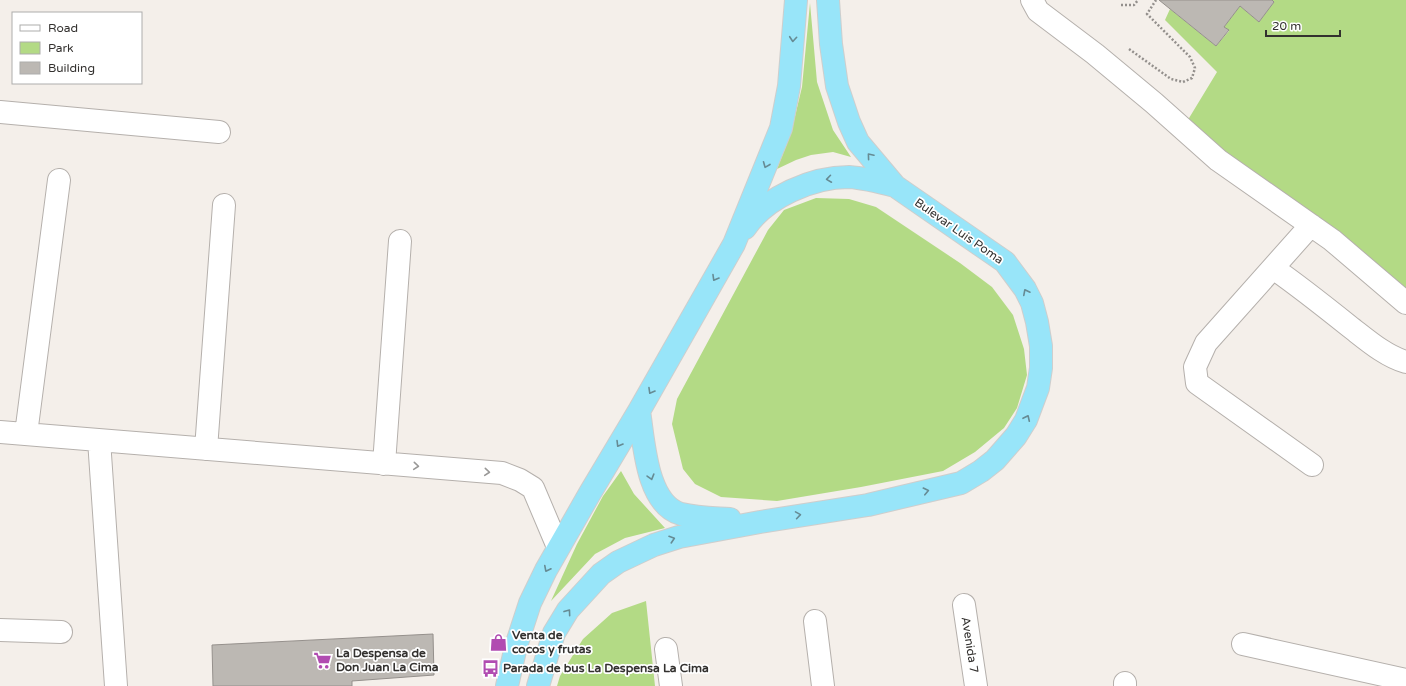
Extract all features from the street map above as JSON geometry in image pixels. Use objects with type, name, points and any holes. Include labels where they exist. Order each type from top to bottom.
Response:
[{"type":"highway","points":[[734,244],[781,128],[789,86],[796,0]]},
{"type":"highway","name":"Bulevar Luis Poma","points":[[760,522],[868,504],[960,482],[981,471],[995,460],[1006,448],[1026,420],[1038,388],[1041,368],[1041,346],[1032,303],[1025,289],[1005,262],[895,186],[858,142],[837,86],[828,16],[828,0]]},
{"type":"highway","points":[[507,686],[516,646],[530,603],[546,570],[734,244],[747,225],[764,208],[782,195],[803,185],[826,179],[849,177],[872,180],[895,186]]},
{"type":"highway","points":[[639,411],[649,473],[658,495],[667,507],[680,514],[760,522]]},
{"type":"highway","points":[[538,686],[554,633],[568,610],[601,574],[618,562],[654,545],[679,537],[760,522]]},
{"type":"street","points":[[1032,0],[1038,11],[1095,54],[1218,160],[1332,240],[1406,303]]},
{"type":"street","points":[[0,112],[219,132]]},
{"type":"street","points":[[26,434],[59,180]]},
{"type":"street","points":[[206,449],[224,205]]},
{"type":"street","points":[[1311,225],[1206,343],[1195,367],[1197,383],[1312,465]]},
{"type":"street","points":[[384,464],[400,241]]},
{"type":"street","points":[[1273,268],[1362,337],[1395,359],[1406,362]]},
{"type":"street","points":[[0,432],[502,473],[520,480],[533,488],[558,547]]},
{"type":"street","points":[[98,440],[116,686]]},
{"type":"street","name":"Avenida 7","points":[[964,605],[976,686]]},
{"type":"street","points":[[815,621],[823,686]]},
{"type":"street","points":[[0,630],[61,632]]},
{"type":"street","points":[[1243,644],[1406,680]]},
{"type":"street","points":[[666,649],[670,686]]},
{"type":"path","points":[[1121,5],[1134,5],[1138,0]]},
{"type":"path","points":[[1126,46],[1171,80],[1183,82],[1192,78],[1195,68],[1190,56],[1146,14],[1156,0]]},
{"type":"green space","points":[[1272,0],[1406,0],[1406,303],[1183,128],[1217,72],[1165,20],[1170,9],[1216,46],[1229,31],[1224,27],[1240,6],[1259,22],[1274,2]]},
{"type":"green space","points":[[810,3],[817,82],[833,130],[851,157],[833,152],[811,155],[777,169],[791,133],[802,87]]},
{"type":"green space","points":[[816,198],[849,199],[876,207],[960,263],[992,287],[1013,315],[1024,349],[1027,375],[1017,408],[1004,428],[975,452],[943,471],[777,501],[721,497],[695,484],[683,469],[672,424],[677,399],[768,230],[784,210]]},
{"type":"green space","points":[[621,471],[634,494],[665,528],[625,538],[595,554],[551,601],[577,544],[603,496]]},
{"type":"green space","points":[[646,601],[655,686],[557,686],[560,676],[583,639],[612,613]]},
{"type":"building","points":[[1159,0],[1272,0],[1274,2],[1259,22],[1240,6],[1224,27],[1229,30],[1216,46]]},
{"type":"building","name":"La Despensa de Don Juan La Cima","points":[[433,634],[434,675],[352,681],[352,686],[213,686],[212,645]]},
{"type":"place","name":"Venta de cocos y frutas","points":[[499,642]]},
{"type":"place","name":"La Despensa de Don Juan La Cima","points":[[323,660]]},
{"type":"place","name":"Parada de bus La Despensa La Cima","points":[[490,668]]}]
